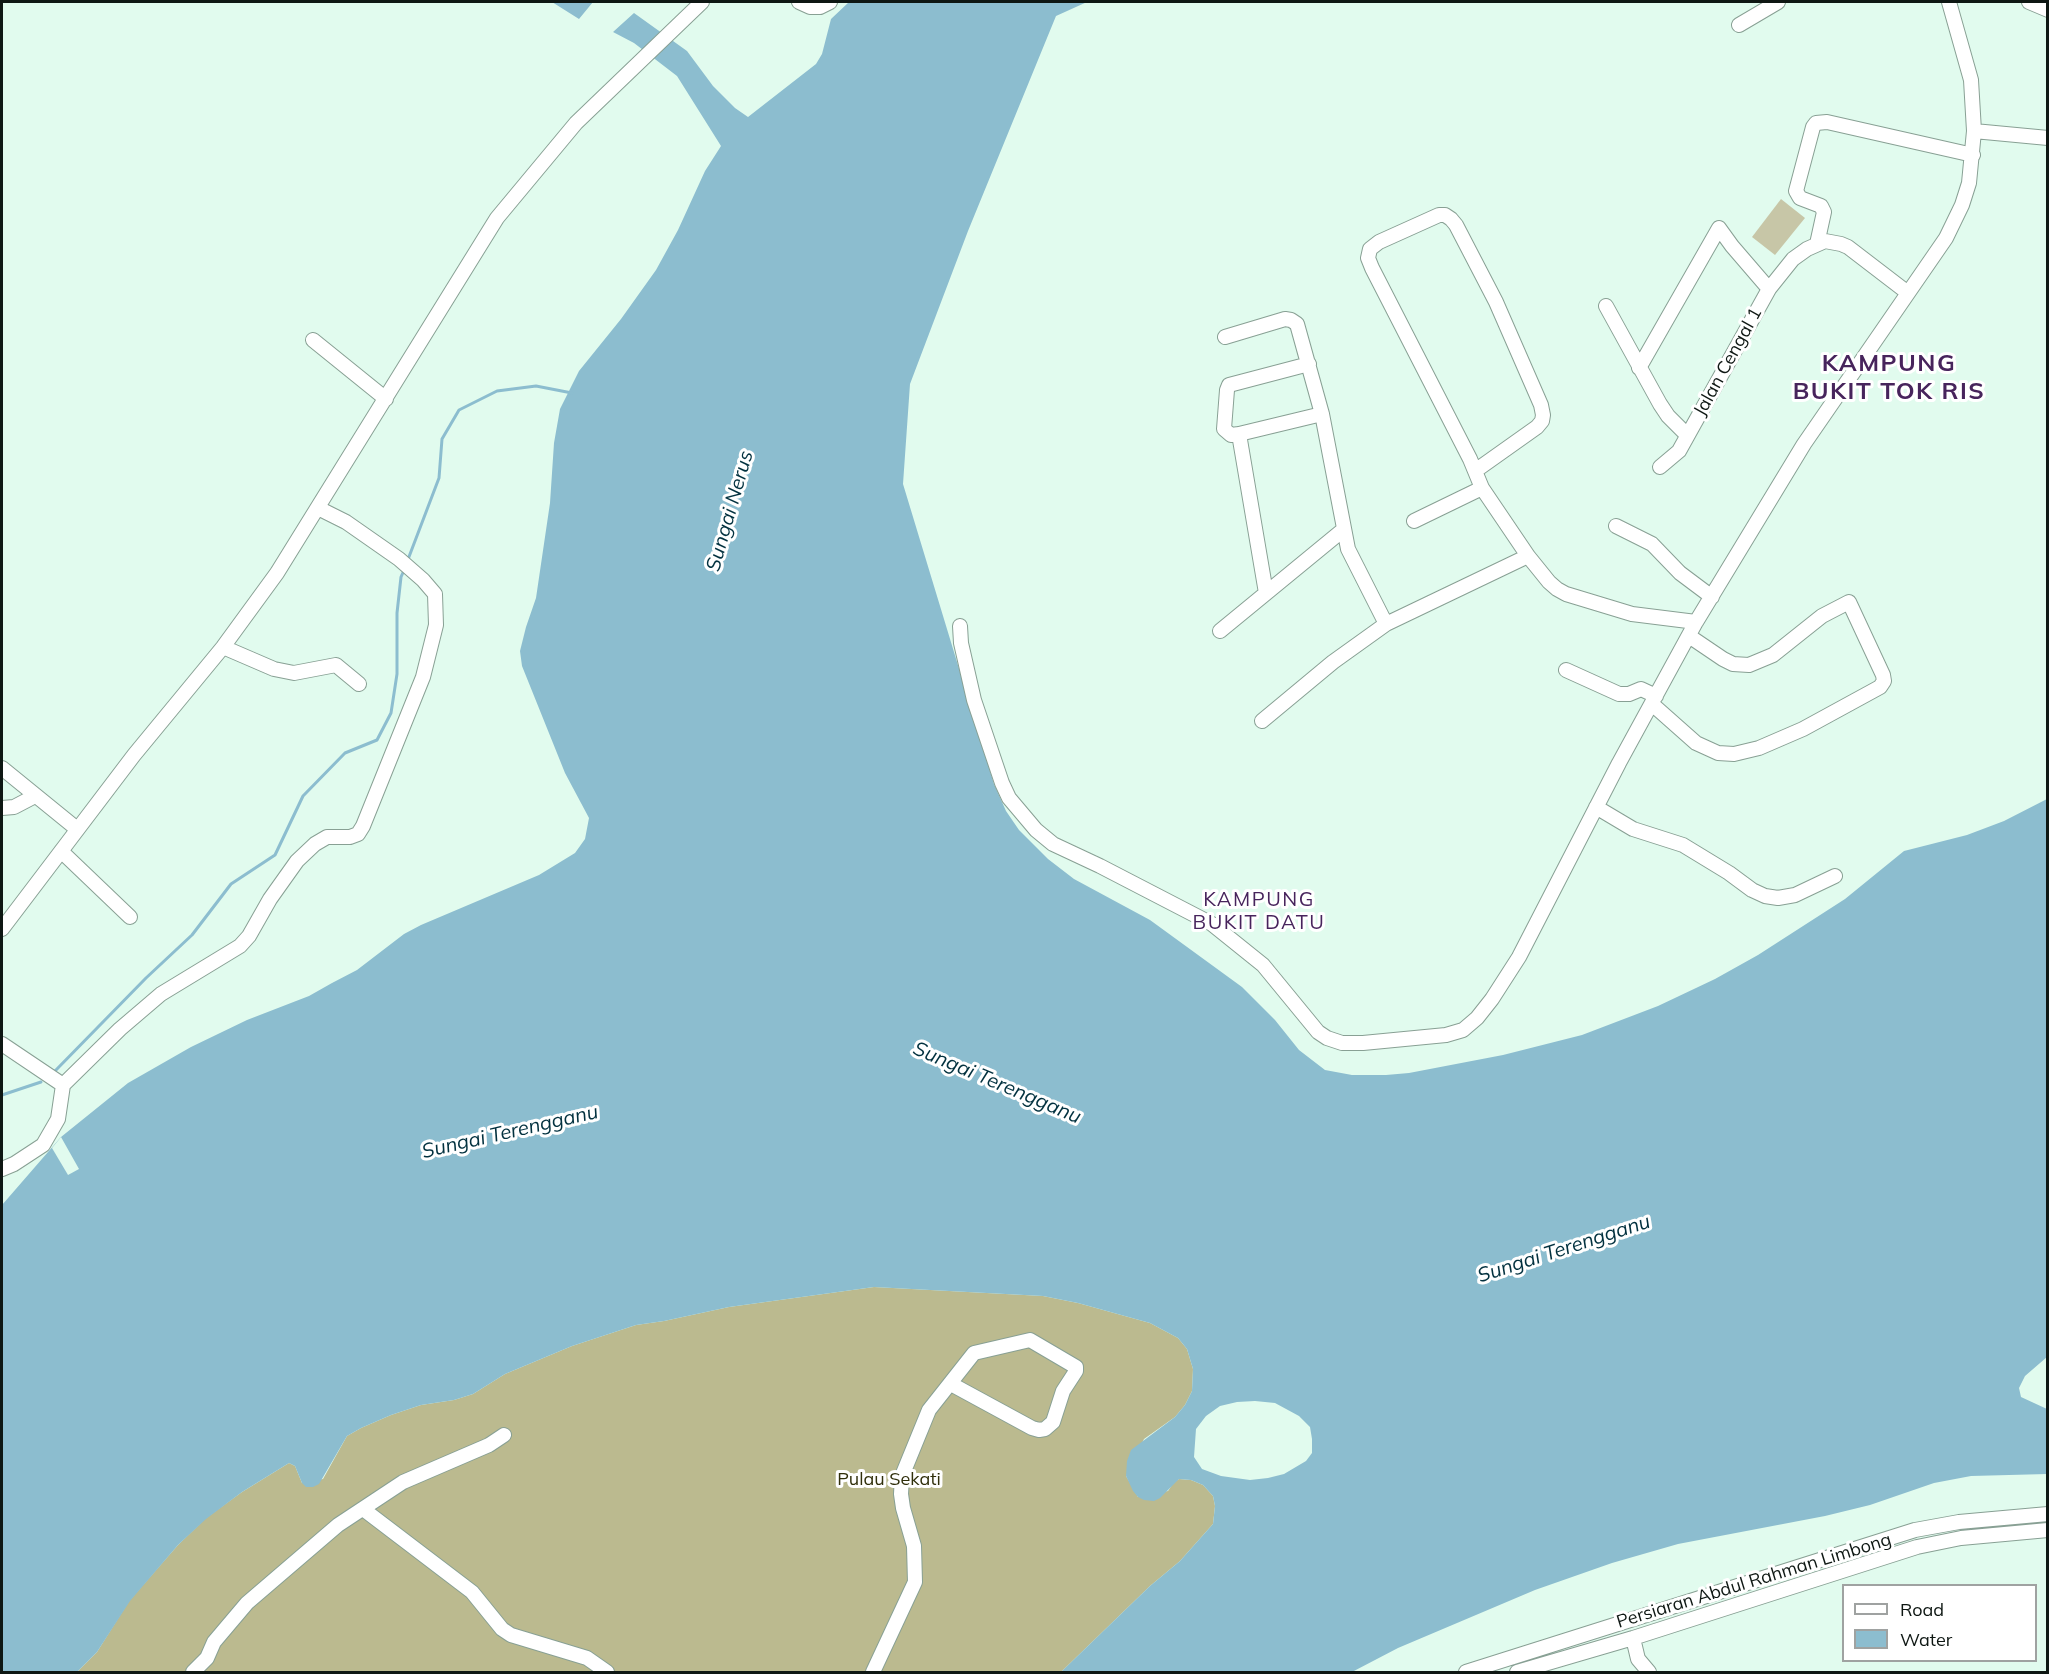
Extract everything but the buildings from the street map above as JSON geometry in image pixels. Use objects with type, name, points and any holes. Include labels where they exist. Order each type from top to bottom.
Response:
[{"type":"street","points":[[2,929],[134,755],[223,647],[277,573],[497,218],[576,123],[702,2]]},
{"type":"street","points":[[799,2],[810,7],[820,7],[830,2]]},
{"type":"street","points":[[1739,25],[1778,2]]},
{"type":"street","points":[[960,626],[961,643],[974,700],[1002,783],[1009,798],[1036,830],[1053,844],[1212,924],[1263,965],[1318,1032],[1327,1038],[1342,1043],[1363,1043],[1446,1035],[1463,1030],[1477,1018],[1492,999],[1519,957],[1596,807],[1696,622],[1804,444],[1946,238],[1958,213],[1968,183],[1974,131],[1971,81],[1949,2]]},
{"type":"street","points":[[2029,2],[2048,10]]},
{"type":"street","points":[[1908,293],[1848,246],[1833,241],[1817,244],[1824,212],[1821,206],[1800,198],[1796,191],[1813,127],[1816,123],[1827,122],[1972,155]]},
{"type":"street","points":[[1974,131],[2048,138]]},
{"type":"street","points":[[1475,471],[1537,427],[1543,416],[1541,405],[1528,374],[1481,273],[1456,225],[1451,219],[1439,215],[1379,242],[1370,249],[1368,258],[1482,488],[1528,556],[1549,582],[1566,594],[1632,614],[1696,622]]},
{"type":"street","points":[[1639,368],[1719,228],[1769,289]]},
{"type":"street","name":"Jalan Cengal 1","points":[[1660,467],[1677,453],[1769,289],[1793,259],[1817,244]]},
{"type":"street","points":[[1606,306],[1668,416],[1687,435]]},
{"type":"street","points":[[1225,337],[1285,319],[1297,324],[1322,414],[1343,530],[1355,567],[1386,624]]},
{"type":"street","points":[[314,340],[386,399]]},
{"type":"street","points":[[1309,364],[1229,385],[1224,429],[1231,435],[1239,434],[1322,414]]},
{"type":"street","points":[[1239,434],[1266,593]]},
{"type":"street","points":[[1414,521],[1482,488]]},
{"type":"street","points":[[2,1169],[43,1145],[58,1119],[63,1085],[120,1029],[161,994],[240,946],[249,936],[270,899],[297,861],[315,844],[327,837],[350,837],[358,834],[363,826],[423,676],[435,629],[435,594],[399,559],[346,522],[318,508]]},
{"type":"street","points":[[1616,526],[1652,544],[1680,573],[1712,597]]},
{"type":"street","points":[[1220,631],[1343,530]]},
{"type":"street","points":[[1262,721],[1332,662],[1386,624],[1528,556]]},
{"type":"street","points":[[1566,670],[1619,694],[1623,695],[1641,689],[1696,743],[1718,753],[1734,754],[1759,748],[1803,729],[1880,687],[1884,681],[1849,602],[1822,616],[1773,655],[1749,665],[1733,664],[1689,636]]},
{"type":"street","points":[[223,647],[274,669],[294,673],[336,665],[360,684]]},
{"type":"street","points":[[2,768],[77,829]]},
{"type":"street","points":[[2,808],[14,807],[35,796]]},
{"type":"street","points":[[1596,807],[1633,829],[1683,845],[1765,896],[1778,898],[1795,895],[1835,876]]},
{"type":"street","points":[[61,851],[130,917]]},
{"type":"street","points":[[2,1044],[63,1085]]},
{"type":"street","points":[[873,1672],[915,1582],[914,1546],[903,1508],[902,1476],[929,1410],[974,1353],[1030,1341],[1076,1367],[1076,1371],[1063,1391],[1053,1422],[1040,1430],[1032,1428],[951,1384]]},
{"type":"street","points":[[194,1672],[207,1658],[214,1642],[247,1603],[339,1525],[403,1482],[489,1445],[504,1436]]},
{"type":"street","points":[[363,1509],[472,1592],[502,1629],[511,1635],[587,1658],[607,1672]]},
{"type":"street","name":"Persiaran Abdul Rahman Limbong","points":[[1466,1672],[1915,1530],[1959,1522],[2048,1514]]},
{"type":"street","name":"Persiaran Abdul Rahman Limbong","points":[[1517,1672],[1633,1638],[1917,1547],[1961,1538],[2048,1530]]},
{"type":"street","points":[[1633,1638],[1638,1659],[1649,1672]]},
{"type":"green space","points":[[1781,199],[1805,218],[1775,255],[1752,237]]},
{"type":"green space","name":"Pulau Sekati","points":[[874,1287],[1043,1296],[1150,1323],[1178,1338],[1187,1349],[1193,1369],[1192,1391],[1185,1405],[1175,1417],[1144,1439],[1126,1476],[1138,1497],[1168,1491],[1179,1479],[1191,1480],[1203,1485],[1213,1496],[1215,1506],[1213,1524],[1180,1561],[1150,1586],[1061,1672],[77,1672],[97,1652],[129,1601],[178,1545],[206,1518],[289,1463],[295,1466],[302,1483],[323,1479],[347,1436],[361,1428],[421,1405],[454,1400],[473,1394],[505,1374],[572,1346],[636,1325],[729,1307]]},
{"type":"water","points":[[552,2],[593,2],[579,19]]},
{"type":"water","points":[[849,2],[1087,2],[1056,16],[968,231],[910,384],[903,484],[994,784],[1006,811],[1019,830],[1048,859],[1074,879],[1150,920],[1242,987],[1275,1020],[1299,1050],[1325,1070],[1352,1075],[1409,1073],[1503,1055],[1582,1035],[1658,1006],[1715,979],[1758,955],[1845,899],[1904,851],[1967,835],[2004,821],[2047,799],[2047,1357],[2025,1376],[2019,1388],[2021,1397],[2047,1409],[2047,1474],[1971,1476],[1934,1483],[1870,1505],[1825,1516],[1678,1544],[1612,1563],[1535,1590],[1398,1648],[1352,1672],[1061,1672],[1150,1586],[1180,1561],[1213,1524],[1215,1506],[1213,1496],[1203,1485],[1191,1480],[1179,1479],[1160,1498],[1154,1501],[1144,1500],[1133,1491],[1126,1476],[1127,1461],[1131,1450],[1175,1417],[1185,1405],[1192,1391],[1193,1369],[1187,1349],[1178,1338],[1150,1323],[1043,1296],[874,1287],[729,1307],[636,1325],[572,1346],[505,1374],[473,1394],[454,1400],[421,1405],[361,1428],[347,1436],[319,1484],[306,1487],[295,1466],[289,1463],[242,1492],[206,1519],[178,1545],[130,1601],[97,1652],[77,1672],[2,1672],[2,1205],[61,1137],[128,1083],[191,1047],[247,1020],[309,996],[357,970],[404,934],[421,925],[539,875],[575,853],[585,839],[589,818],[565,773],[522,666],[520,651],[536,598],[550,503],[554,443],[560,409],[579,371],[621,319],[656,270],[678,230],[705,171],[721,146],[677,76],[634,43],[613,32],[634,13],[687,51],[713,86],[735,108],[748,117],[816,64],[822,54],[831,19]],"holes":[[[1237,1402],[1275,1403],[1299,1416],[1310,1427],[1312,1453],[1306,1461],[1284,1474],[1250,1480],[1221,1476],[1202,1469],[1194,1457],[1196,1429],[1206,1416],[1220,1406]]]},
{"type":"pier","points":[[61,1137],[79,1169],[68,1175],[52,1148]]},
{"type":"waterway","points":[[407,562],[439,478],[442,439],[459,410],[497,391],[536,386],[572,393]]},
{"type":"waterway","points":[[55,1071],[146,978],[192,935],[231,884],[275,855],[303,796],[345,753],[377,740],[391,713],[397,674],[397,613],[401,577],[405,568]]},
{"type":"waterway","points":[[2,1095],[41,1082]]},
{"type":"district","name":"KAMPUNG BUKIT TOK RIS","points":[[1889,378]]},
{"type":"district","name":"KAMPUNG BUKIT DATU","points":[[1259,912]]},
{"type":"water label","name":"Sungai Nerus","points":[[730,511]]},
{"type":"water label","name":"Sungai Terengganu","points":[[997,1083]]},
{"type":"water label","name":"Sungai Terengganu","points":[[510,1132]]},
{"type":"water label","name":"Sungai Terengganu","points":[[1564,1249]]}]
